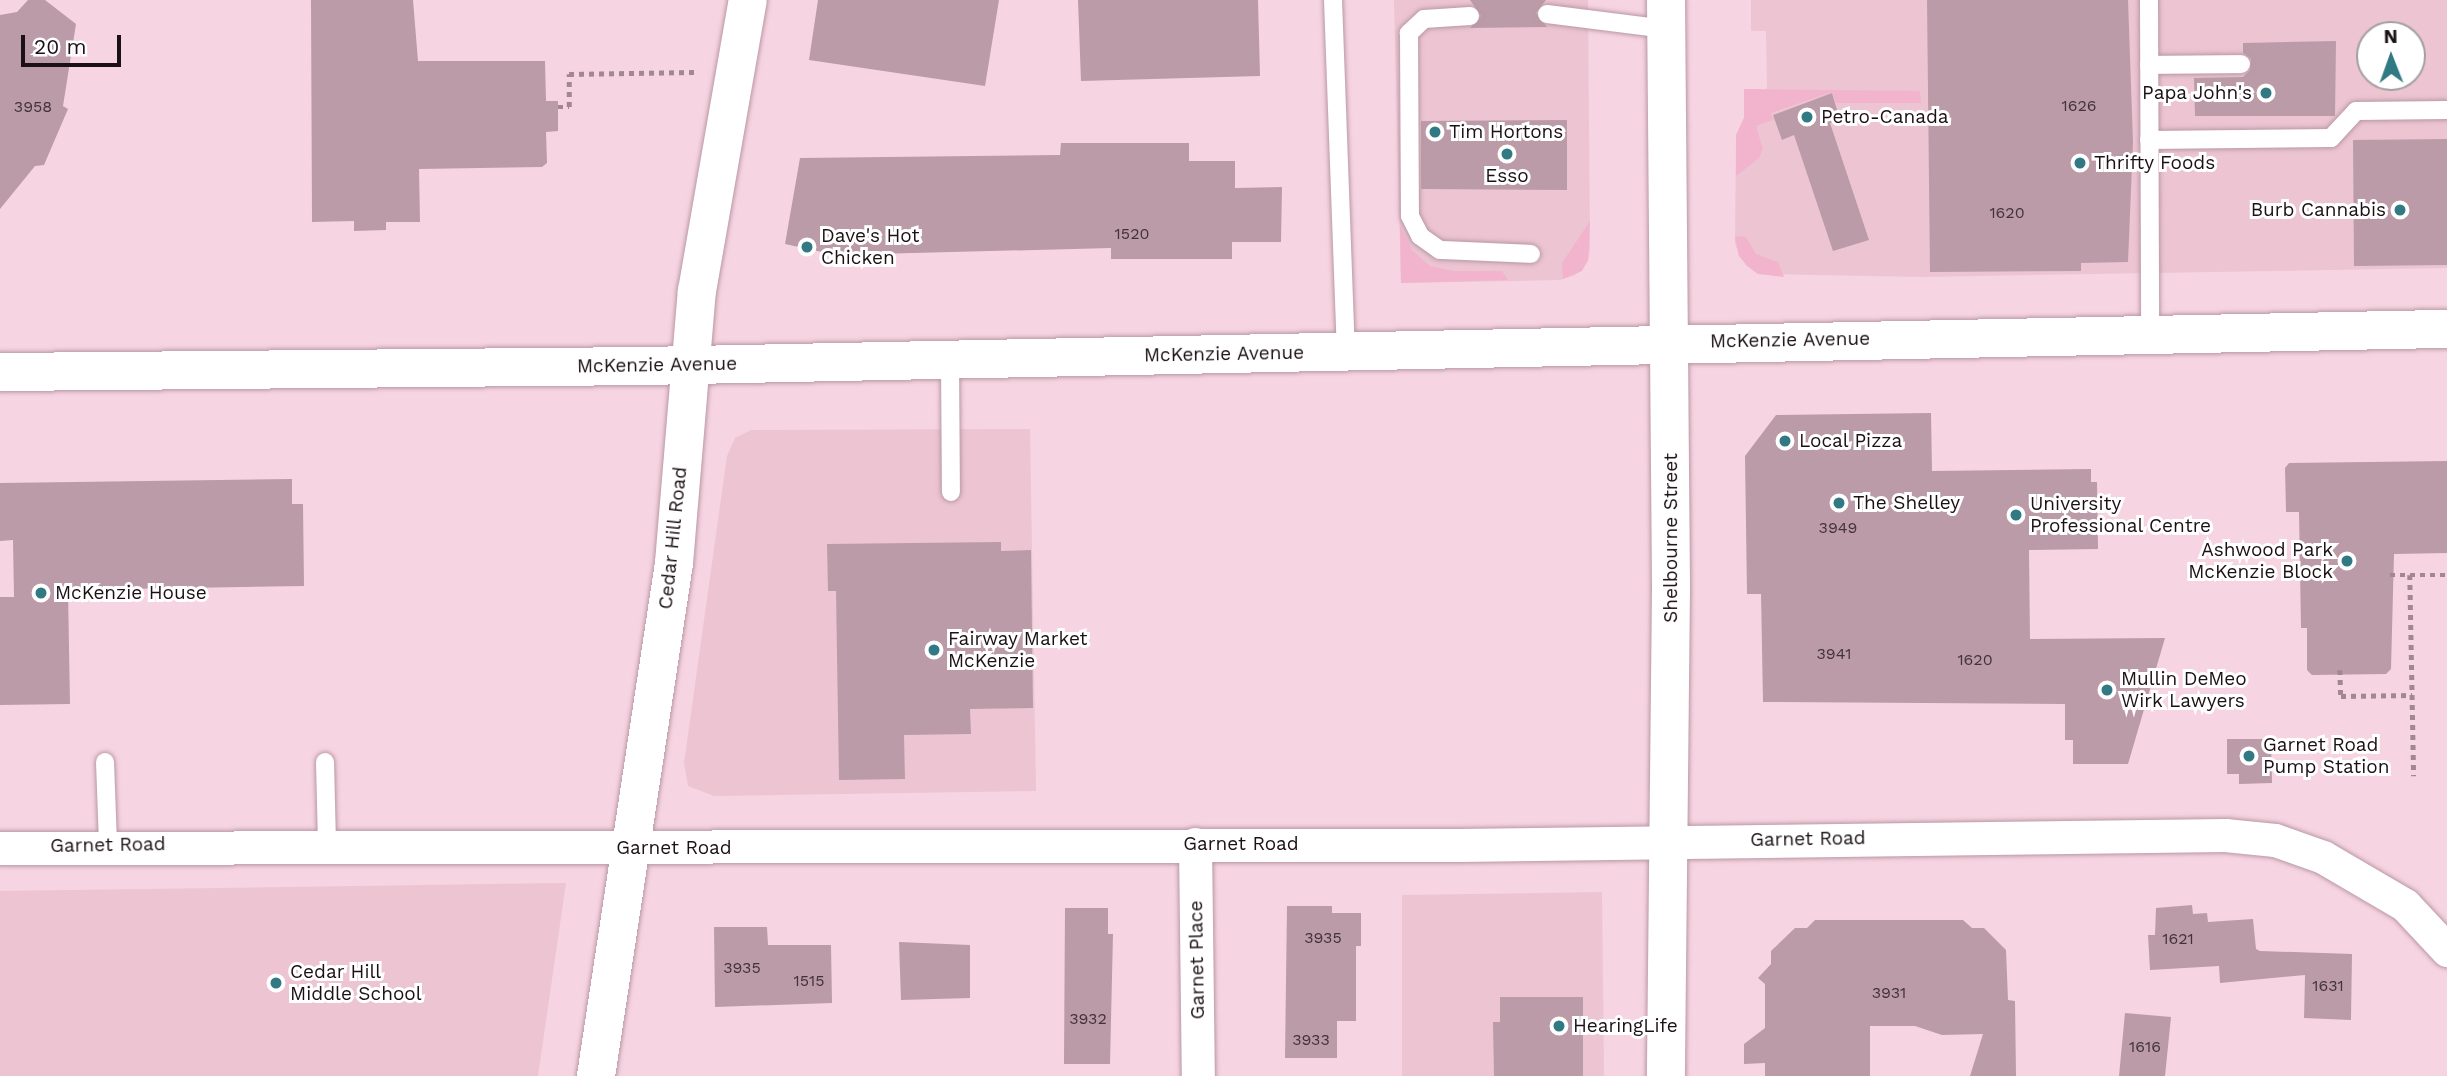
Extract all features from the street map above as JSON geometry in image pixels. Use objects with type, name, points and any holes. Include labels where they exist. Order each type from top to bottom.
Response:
[{"type":"main road","name":"Cedar Hill Road","points":[[596,1076],[674,563],[683,428],[693,364],[697,290],[748,0]]},
{"type":"main road","name":"Shelbourne Street","points":[[1666,14],[1670,342],[1670,842],[1666,1076]]},
{"type":"main road","name":"McKenzie Avenue","points":[[0,372],[693,364],[1346,352],[1670,342],[2447,329]]},
{"type":"street","name":"Garnet Road","points":[[0,848],[108,844],[630,848],[1670,842],[2211,835],[2275,841],[2323,857],[2405,905],[2447,950]]},
{"type":"street","name":"Garnet Place","points":[[1195,844],[1198,1076]]},
{"type":"lane","points":[[1333,0],[1346,352]]},
{"type":"lane","points":[[2149,0],[2150,333]]},
{"type":"lane","points":[[1546,14],[1666,14]]},
{"type":"lane","points":[[1470,16],[1424,19],[1409,33],[1410,216],[1420,236],[1440,250],[1531,254]]},
{"type":"lane","points":[[2149,65],[2241,64]]},
{"type":"lane","points":[[2149,140],[2331,138],[2356,111],[2447,110]]},
{"type":"lane","points":[[950,359],[951,492]]},
{"type":"lane","points":[[105,762],[108,844]]},
{"type":"lane","points":[[325,762],[327,844]]},
{"type":"path","points":[[558,107],[569,107],[569,74],[694,72]]},
{"type":"path","points":[[2390,575],[2447,575]]},
{"type":"path","points":[[2410,575],[2414,776]]},
{"type":"path","points":[[2340,670],[2341,696],[2412,695]]},
{"type":"shaded area","points":[[1394,0],[1588,0],[1590,249],[1588,261],[1575,275],[1560,280],[1401,283]]},
{"type":"shaded area","points":[[1751,0],[2447,0],[2447,268],[1922,277],[1758,274],[1739,256],[1735,243],[1736,135],[1744,118],[1744,89],[1767,89],[1766,31],[1751,31]]},
{"type":"shaded area","points":[[1744,89],[1920,91],[1921,103],[1836,103],[1832,92],[1771,113],[1773,120],[1756,126],[1763,149],[1759,158],[1736,176],[1736,135],[1744,118]]},
{"type":"shaded area","points":[[1590,221],[1588,260],[1582,271],[1563,279],[1562,263]]},
{"type":"shaded area","points":[[1400,226],[1412,250],[1430,266],[1454,271],[1502,271],[1508,280],[1401,283]]},
{"type":"shaded area","points":[[1735,236],[1746,237],[1756,254],[1778,262],[1784,277],[1758,274],[1747,266],[1739,256]]},
{"type":"shaded area","points":[[1030,429],[1036,791],[714,796],[688,786],[684,763],[727,456],[735,438],[751,430]]},
{"type":"shaded area","name":"Cedar Hill Middle School","points":[[566,883],[538,1076],[0,1076],[0,891]]},
{"type":"shaded area","points":[[1602,892],[1604,1076],[1402,1076],[1402,895]]},
{"type":"building","points":[[28,0],[45,0],[76,24],[63,106],[68,109],[44,165],[35,166],[0,209],[0,15],[17,12]]},
{"type":"building","points":[[311,0],[413,0],[418,61],[545,61],[546,101],[558,101],[558,131],[546,132],[547,163],[542,167],[419,169],[420,222],[386,222],[386,230],[354,231],[354,221],[312,222]]},
{"type":"building","points":[[818,0],[999,0],[985,86],[809,60]]},
{"type":"building","points":[[1078,0],[1258,0],[1260,76],[1081,81]]},
{"type":"building","points":[[1470,0],[1546,0],[1536,13],[1547,27],[1470,28],[1481,16]]},
{"type":"building","points":[[1927,0],[2128,0],[2133,142],[2128,262],[2081,263],[2081,271],[1930,272]]},
{"type":"building","name":"Papa John's","points":[[2336,41],[2335,116],[2195,116],[2194,78],[2243,77],[2250,70],[2251,59],[2243,53],[2243,43]]},
{"type":"building","points":[[1832,93],[1840,120],[1830,123],[1869,240],[1833,251],[1794,135],[1782,140],[1773,115]]},
{"type":"building","points":[[1567,120],[1567,190],[1421,189],[1421,121]]},
{"type":"building","name":"Burb Cannabis","points":[[2447,139],[2447,265],[2354,266],[2353,140]]},
{"type":"building","points":[[1061,143],[1189,143],[1189,161],[1235,161],[1235,188],[1282,187],[1281,242],[1232,242],[1232,259],[1111,259],[1111,248],[836,255],[785,244],[800,158],[1060,155]]},
{"type":"building","points":[[1931,413],[1932,471],[2091,469],[2091,482],[2097,482],[2098,549],[2029,550],[2030,639],[2165,638],[2128,764],[2073,764],[2073,740],[2065,740],[2065,704],[1763,702],[1761,594],[1747,594],[1745,456],[1776,415]]},
{"type":"building","name":"Ashwood Park McKenzie Block","points":[[2447,461],[2447,553],[2394,554],[2391,669],[2386,674],[2312,675],[2307,670],[2307,628],[2301,628],[2299,512],[2286,512],[2285,468],[2289,463]]},
{"type":"building","name":"McKenzie House","points":[[292,479],[292,504],[303,504],[304,586],[68,590],[70,704],[0,705],[0,597],[14,597],[13,540],[0,541],[0,483]]},
{"type":"building","name":"Fairway Market McKenzie","points":[[1001,542],[1001,551],[1031,550],[1033,708],[970,709],[971,734],[904,735],[905,779],[839,780],[836,591],[828,591],[827,544]]},
{"type":"building","name":"Garnet Road Pump Station","points":[[2227,739],[2271,739],[2272,783],[2239,784],[2239,774],[2227,774]]},
{"type":"building","points":[[2192,905],[2193,914],[2207,913],[2208,922],[2253,919],[2256,949],[2260,951],[2352,954],[2351,1020],[2304,1018],[2305,975],[2220,983],[2219,966],[2150,970],[2148,935],[2155,935],[2156,908]]},
{"type":"building","points":[[1287,906],[1332,906],[1332,913],[1361,913],[1361,946],[1356,946],[1356,1021],[1337,1021],[1337,1058],[1285,1058]]},
{"type":"building","points":[[1065,908],[1108,908],[1108,934],[1113,934],[1110,1064],[1064,1064]]},
{"type":"building","points":[[1815,920],[1963,920],[1972,928],[1984,928],[2006,950],[2008,1000],[2015,1001],[2016,1076],[1970,1076],[1983,1034],[1942,1035],[1915,1026],[1870,1026],[1870,1076],[1765,1076],[1765,1063],[1744,1064],[1744,1044],[1765,1028],[1765,984],[1758,978],[1771,964],[1771,951],[1795,928],[1807,928]]},
{"type":"building","points":[[714,927],[767,927],[768,945],[831,945],[832,1003],[715,1007]]},
{"type":"building","points":[[899,942],[970,945],[970,998],[901,1000]]},
{"type":"building","points":[[1500,997],[1583,997],[1583,1076],[1494,1076],[1493,1022],[1500,1022]]},
{"type":"building","points":[[2125,1013],[2171,1017],[2165,1076],[2119,1076]]},
{"type":"place","name":"Papa John's","points":[[2266,93]]},
{"type":"place","name":"Petro-Canada","points":[[1807,117]]},
{"type":"place","name":"Tim Hortons","points":[[1435,132]]},
{"type":"place","name":"Esso","points":[[1507,154]]},
{"type":"place","name":"Thrifty Foods","points":[[2080,163]]},
{"type":"place","name":"Burb Cannabis","points":[[2400,210]]},
{"type":"place","name":"Dave's Hot Chicken","points":[[807,247]]},
{"type":"place","name":"Local Pizza","points":[[1785,441]]},
{"type":"place","name":"The Shelley","points":[[1839,503]]},
{"type":"place","name":"University Professional Centre","points":[[2016,515]]},
{"type":"place","name":"Ashwood Park McKenzie Block","points":[[2347,561]]},
{"type":"place","name":"McKenzie House","points":[[41,593]]},
{"type":"place","name":"Fairway Market McKenzie","points":[[934,650]]},
{"type":"place","name":"Mullin DeMeo Wirk Lawyers","points":[[2107,690]]},
{"type":"place","name":"Garnet Road Pump Station","points":[[2249,756]]},
{"type":"place","name":"Cedar Hill Middle School","points":[[276,983]]},
{"type":"place","name":"HearingLife","points":[[1559,1026]]}]
